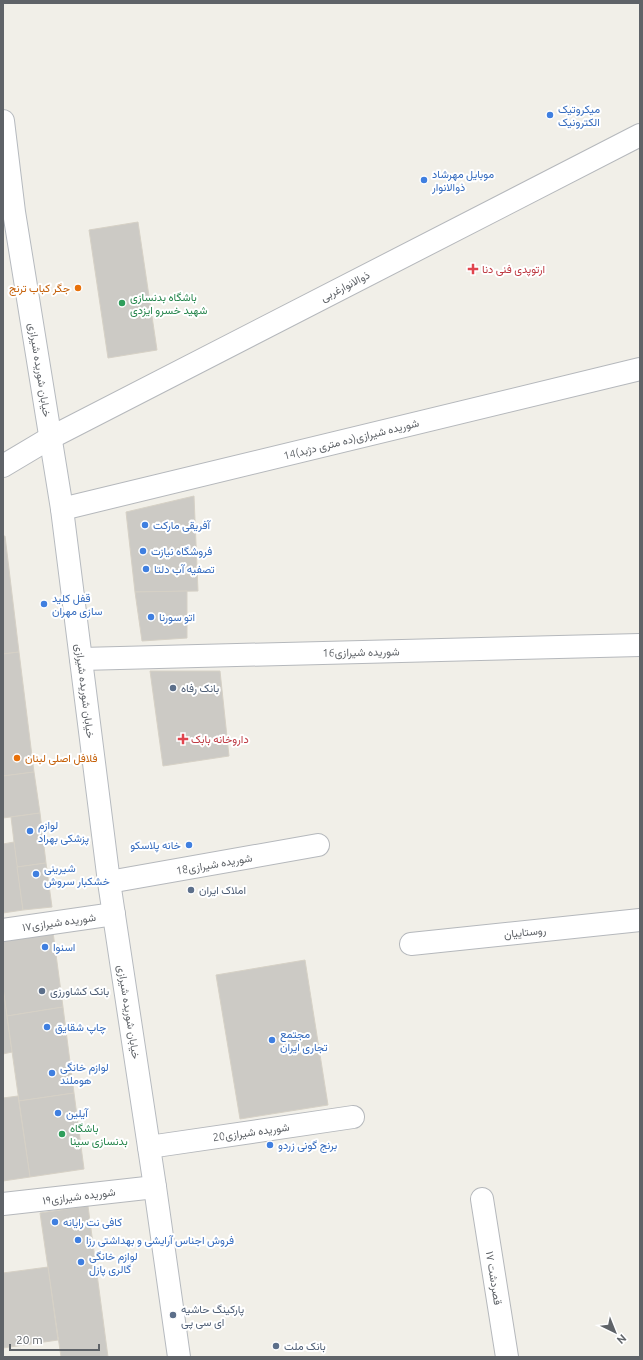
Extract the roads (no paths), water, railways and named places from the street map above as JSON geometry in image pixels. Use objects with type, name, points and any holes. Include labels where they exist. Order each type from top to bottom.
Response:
[{"type":"street","name":"خیابان شوریده شیرازی","points":[[3,121],[8,213],[62,509],[109,882],[179,1357]]},
{"type":"street","name":"ذوالانوارغربی","points":[[3,466],[50,438],[640,136]]},
{"type":"street","name":"14شوریده شیرازی(ده متری دژبد)","points":[[62,509],[640,369]]},
{"type":"street","name":"شوریده شیرازی16","points":[[81,659],[640,645]]},
{"type":"street","name":"18شوریده شیرازی","points":[[109,882],[318,846]]},
{"type":"street","name":"شوریده شیرازی۱۷","points":[[3,930],[114,914]]},
{"type":"street","name":"روستاییان","points":[[411,944],[640,920]]},
{"type":"street","name":"20شوریده شیرازی","points":[[149,1147],[353,1117]]},
{"type":"street","name":"شوریده شیرازی۱۹","points":[[3,1204],[155,1187]]},
{"type":"street","name":"قصردشت ۱۷","points":[[482,1199],[507,1357]]},
{"type":"place","name":"میکروتیک الکترونیک","points":[[550,115]]},
{"type":"place","name":"موبایل مهرشاد ذوالانوار","points":[[424,180]]},
{"type":"place","name":"ارتوپدی فنی دنا","points":[[473,269]]},
{"type":"place","name":"جگر کباب ترنج","points":[[78,288]]},
{"type":"place","name":"باشگاه بدنسازی شهید خسرو ایزدی","points":[[122,303]]},
{"type":"place","name":"آفریقی مارکت","points":[[145,525]]},
{"type":"place","name":"فروشگاه نیازت","points":[[143,551]]},
{"type":"place","name":"تصفیه آب دلتا","points":[[146,569]]},
{"type":"place","name":"قفل کلید سازی مهران","points":[[44,604]]},
{"type":"place","name":"اتو سورنا","points":[[151,617]]},
{"type":"place","name":"بانک رفاه","points":[[173,688]]},
{"type":"place","name":"داروخانه بابک","points":[[183,739]]},
{"type":"place","name":"فلافل اصلی لبنان","points":[[17,758]]},
{"type":"place","name":"لوازم پزشکی بهراد","points":[[30,831]]},
{"type":"place","name":"خانه پلاسکو","points":[[189,845]]},
{"type":"place","name":"شیرینی خشکبار سروش","points":[[36,874]]},
{"type":"place","name":"املاک ایران","points":[[191,890]]},
{"type":"place","name":"اسنوا","points":[[45,947]]},
{"type":"place","name":"بانک کشاورزی","points":[[42,991]]},
{"type":"place","name":"چاپ شقایق","points":[[47,1027]]},
{"type":"place","name":"مجتمع تجاری ایران","points":[[272,1040]]},
{"type":"place","name":"لوازم خانگی هوملند","points":[[52,1073]]},
{"type":"place","name":"آیلین","points":[[58,1113]]},
{"type":"place","name":"باشگاه بدنسازی سینا","points":[[62,1134]]},
{"type":"place","name":"برنج گونی زردو","points":[[270,1145]]},
{"type":"place","name":"کافی نت رایانه","points":[[55,1222]]},
{"type":"place","name":"فروش اجناس آرایشی و بهداشتی رزا","points":[[78,1240]]},
{"type":"place","name":"لوازم خانگی گالری پازل","points":[[81,1262]]},
{"type":"place","name":"پارکینگ حاشیه ای سی پی","points":[[173,1315]]},
{"type":"place","name":"بانک ملت","points":[[276,1346]]}]
